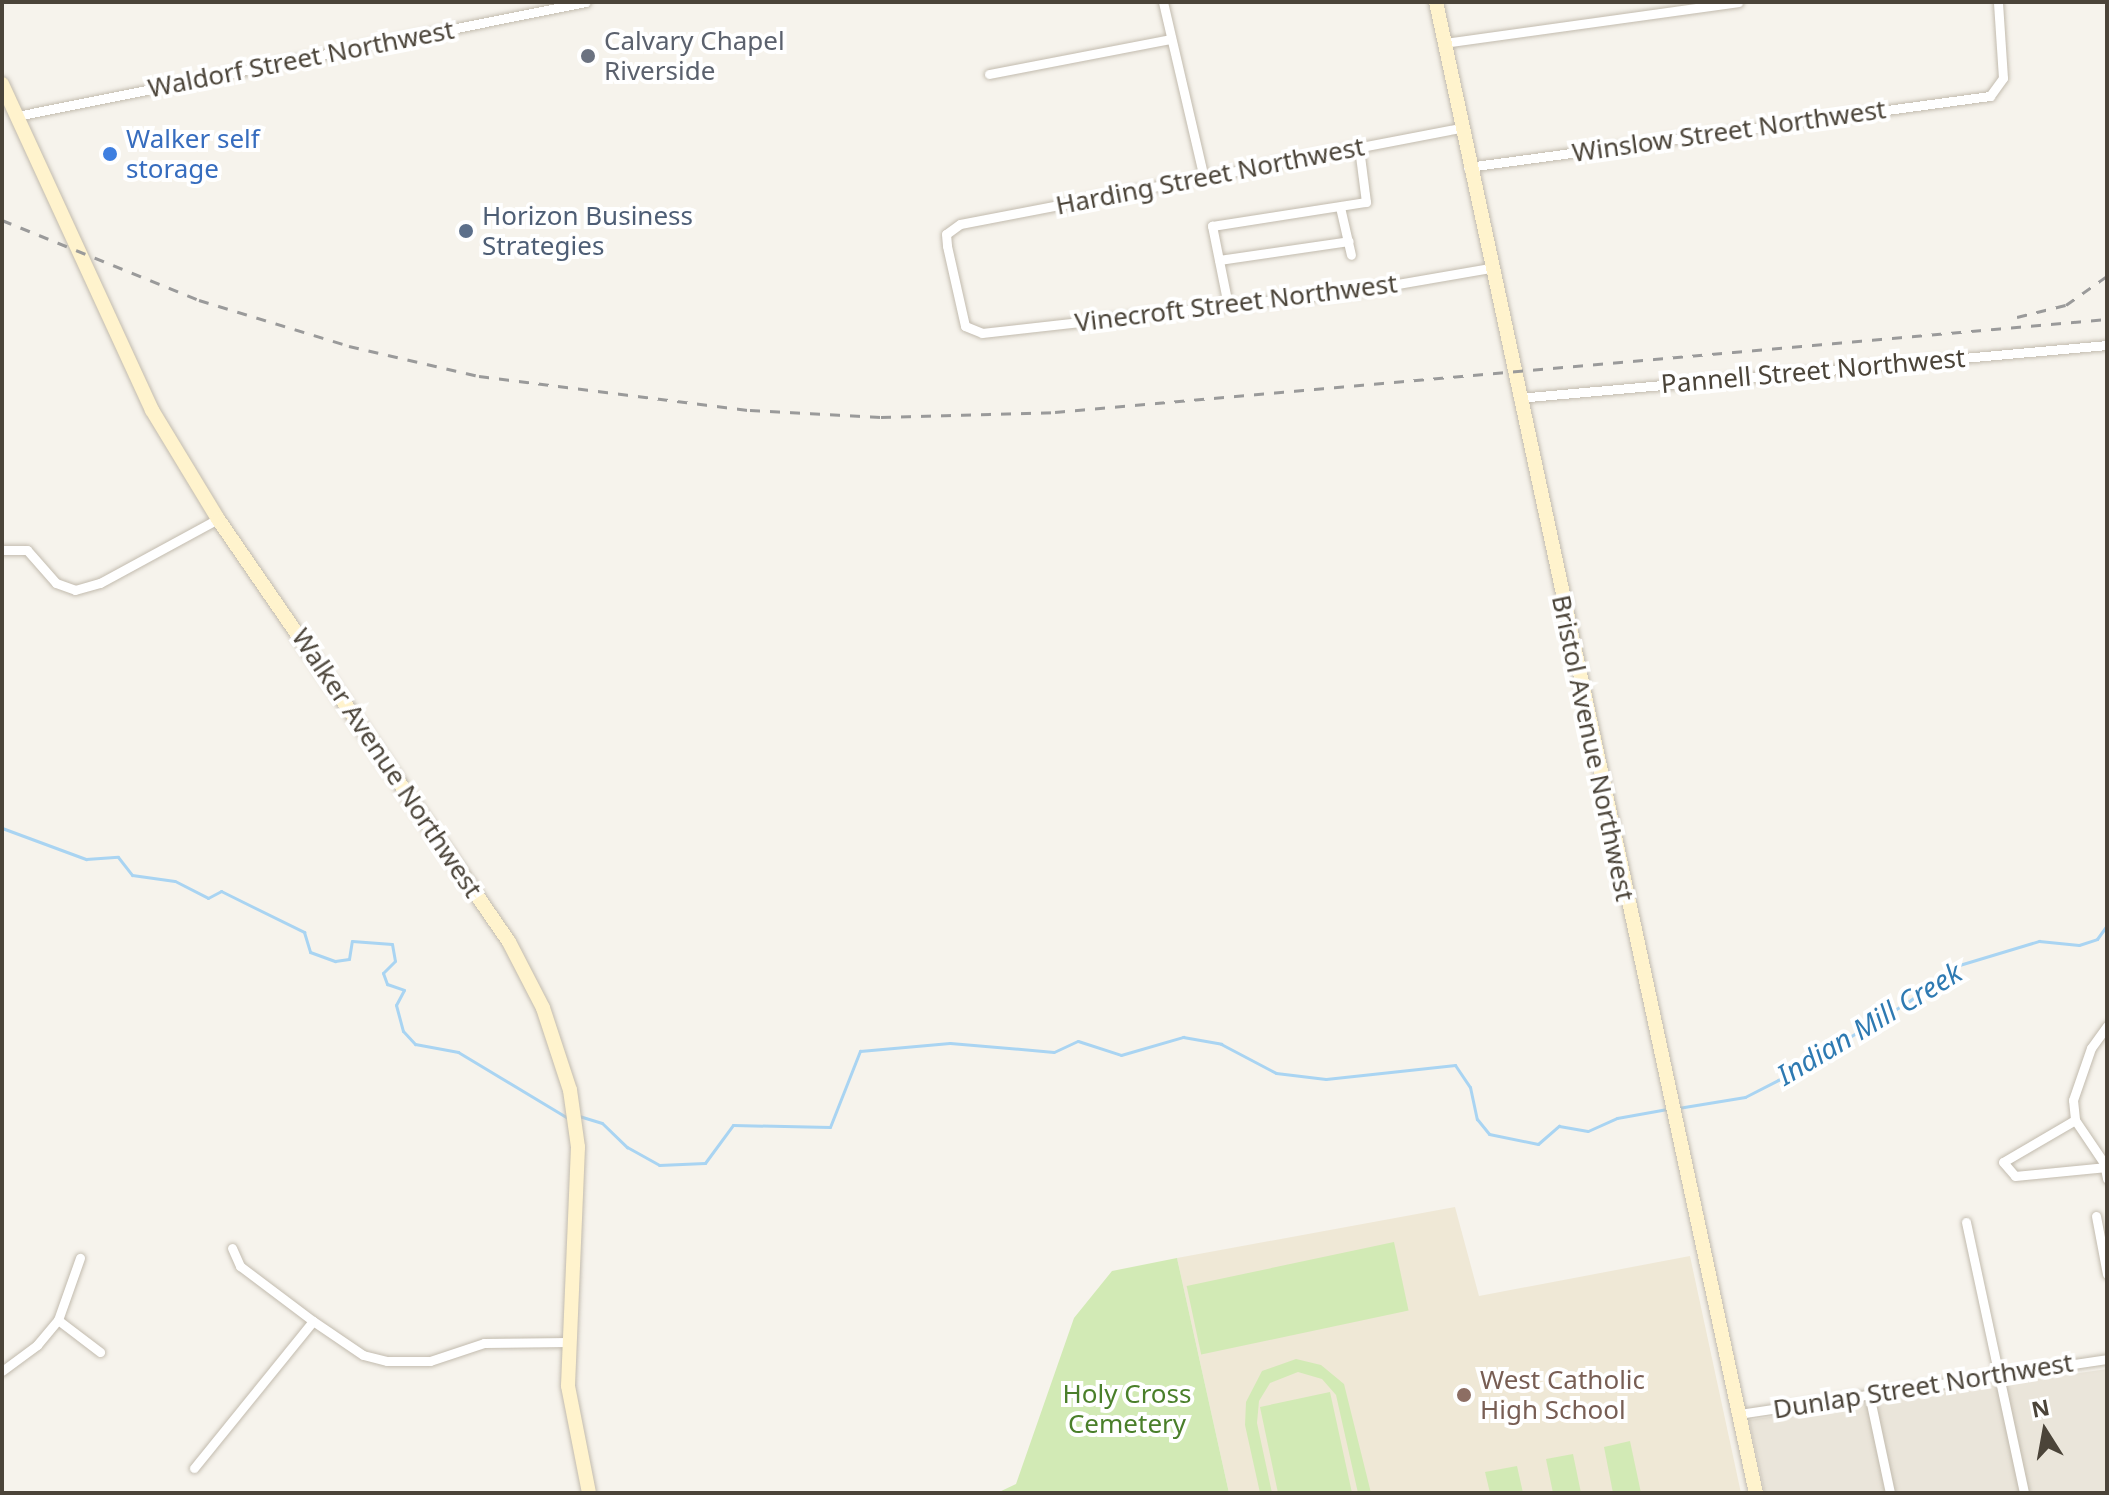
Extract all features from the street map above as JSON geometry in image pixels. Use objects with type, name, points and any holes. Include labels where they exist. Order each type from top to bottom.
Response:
[{"type":"main road","name":"Bristol Avenue Northwest","points":[[1436,2],[1468,167],[1756,1493]]},
{"type":"main road","name":"Walker Avenue Northwest","points":[[2,84],[130,369],[218,519],[509,942],[543,1008],[570,1090],[576,1127],[579,1213],[568,1342],[572,1415],[589,1493]]},
{"type":"street","name":"Waldorf Street Northwest","points":[[17,116],[586,2]]},
{"type":"street","points":[[1163,2],[1204,178]]},
{"type":"street","points":[[1444,43],[1738,2]]},
{"type":"street","name":"Winslow Street Northwest","points":[[1468,167],[1990,96],[2003,78],[1998,2]]},
{"type":"street","points":[[989,74],[1171,39]]},
{"type":"street","name":"Harding Street Northwest","points":[[982,333],[965,326],[947,246],[946,234],[960,224],[1460,128]]},
{"type":"street","points":[[1228,305],[1212,226],[1366,202],[1359,148]]},
{"type":"street","points":[[1340,207],[1351,255]]},
{"type":"street","points":[[1219,260],[1349,241]]},
{"type":"street","name":"Vinecroft Street Northwest","points":[[982,333],[1228,305],[1490,268]]},
{"type":"street","name":"Pannell Street Northwest","points":[[1518,398],[2107,345]]},
{"type":"street","points":[[2,550],[27,550],[56,583],[75,590],[100,583],[218,519]]},
{"type":"street","points":[[2107,1026],[2079,1077],[2073,1100],[2075,1120],[2106,1165],[2107,1179]]},
{"type":"street","points":[[2075,1120],[2003,1162],[2015,1176],[2106,1165]]},
{"type":"street","points":[[2096,1216],[2107,1274]]},
{"type":"street","points":[[1966,1222],[2024,1493]]},
{"type":"street","points":[[232,1248],[240,1266],[363,1355],[387,1361],[430,1361],[484,1343],[568,1342]]},
{"type":"street","points":[[2,1371],[37,1345],[58,1320],[80,1258]]},
{"type":"street","points":[[58,1320],[100,1352]]},
{"type":"street","points":[[194,1468],[313,1321]]},
{"type":"street","name":"Dunlap Street Northwest","points":[[1739,1414],[2107,1359]]},
{"type":"street","points":[[1869,1394],[1890,1493]]},
{"type":"shaded area","name":"West Catholic High School","points":[[1455,1207],[1479,1296],[1690,1256],[1741,1493],[1229,1493],[1177,1258]]},
{"type":"shaded area","points":[[2107,1369],[2107,1493],[1765,1493],[1749,1420]]},
{"type":"green space","points":[[1394,1242],[1409,1310],[1201,1355],[1187,1286]]},
{"type":"green space","name":"Holy Cross Cemetery","points":[[1177,1258],[1229,1493],[997,1493],[1016,1484],[1074,1318],[1112,1271]]},
{"type":"green space","points":[[1296,1359],[1321,1365],[1344,1384],[1371,1493],[1358,1493],[1336,1395],[1322,1379],[1298,1372],[1270,1383],[1259,1401],[1257,1423],[1272,1493],[1260,1493],[1245,1425],[1246,1402],[1262,1371]]},
{"type":"green space","points":[[1330,1392],[1352,1493],[1278,1493],[1260,1407]]},
{"type":"green space","points":[[1630,1441],[1641,1493],[1613,1493],[1604,1447]]},
{"type":"green space","points":[[1573,1454],[1581,1493],[1553,1493],[1546,1459]]},
{"type":"green space","points":[[1517,1466],[1523,1493],[1490,1493],[1485,1472]]},
{"type":"waterway","name":"Indian Mill Creek","points":[[2,828],[86,859],[118,857],[132,875],[175,881],[208,898],[221,891],[304,932],[310,952],[335,961],[349,959],[352,941],[392,944],[395,961],[383,973],[387,984],[404,990],[396,1005],[403,1031],[415,1044],[458,1052],[568,1118]]},
{"type":"waterway","name":"Indian Mill Creek","points":[[1678,1108],[1745,1097],[1908,1002],[1956,966],[2039,941],[2079,945],[2097,939],[2107,925]]},
{"type":"waterway","name":"Indian Mill Creek","points":[[579,1116],[602,1123],[627,1147],[659,1165],[705,1163],[733,1125],[830,1127],[860,1051],[950,1043],[1054,1052],[1078,1041],[1121,1055],[1183,1037],[1221,1044],[1276,1073],[1326,1079],[1455,1065],[1470,1087],[1477,1119],[1489,1134],[1538,1144],[1559,1126],[1588,1131],[1617,1118],[1667,1109]]},
{"type":"railway","points":[[2,220],[199,300],[349,346],[479,376],[750,410],[881,417],[1055,412],[2107,319]]},
{"type":"railway","points":[[2017,317],[2066,305],[2107,276]]},
{"type":"place","name":"Calvary Chapel Riverside","points":[[588,56]]},
{"type":"place","name":"Walker self storage","points":[[110,154]]},
{"type":"place","name":"Horizon Business Strategies","points":[[466,231]]},
{"type":"place","name":"West Catholic High School","points":[[1464,1395]]}]
